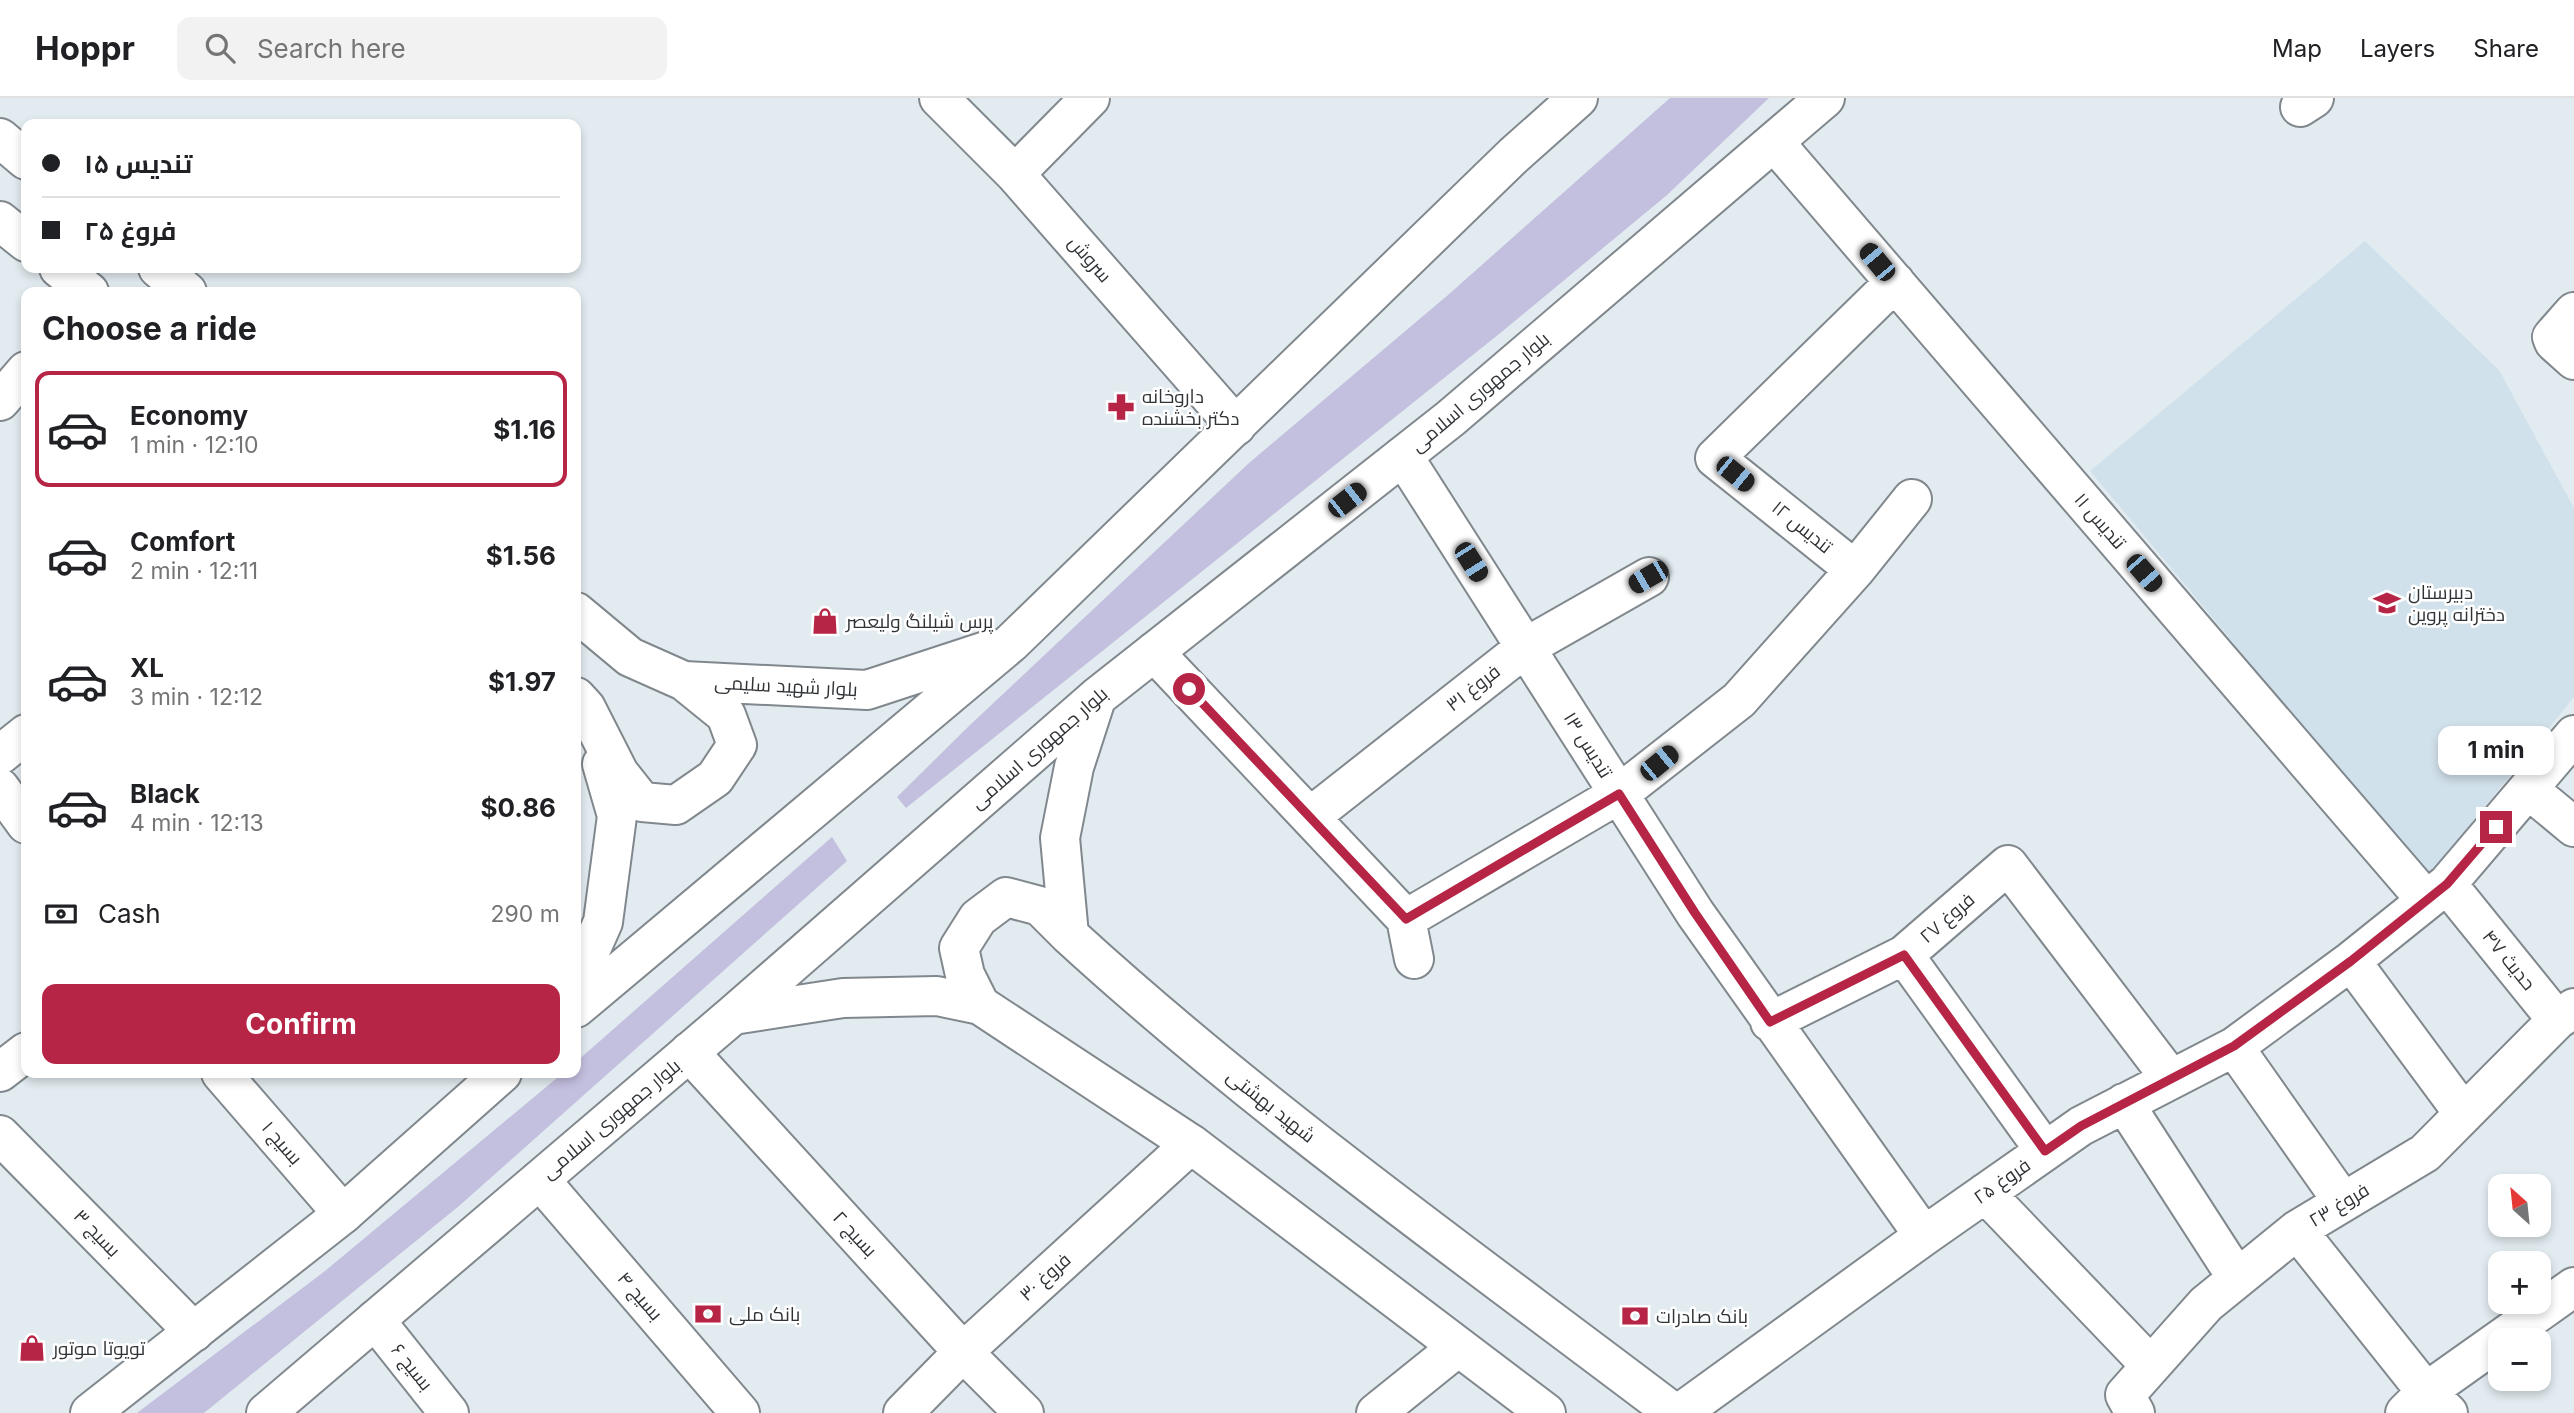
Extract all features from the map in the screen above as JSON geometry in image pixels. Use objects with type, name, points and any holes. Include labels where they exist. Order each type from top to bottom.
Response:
[{"type":"street","name":"سروش","points":[[939,98],[1015,174],[1236,426]]},
{"type":"street","points":[[1015,174],[1090,98]]},
{"type":"street","points":[[581,1004],[1011,643],[1514,155],[1578,98]]},
{"type":"street","name":"بلوار جمهوری اسلامی","points":[[266,1413],[733,1015],[1097,697],[1451,418],[1825,98]]},
{"type":"street","points":[[0,138],[21,156]]},
{"type":"street","name":"تندیس ۱۱","points":[[1774,142],[2437,892]]},
{"type":"street","points":[[0,221],[21,238]]},
{"type":"street","points":[[64,273],[83,287]]},
{"type":"street","points":[[164,273],[181,287]]},
{"type":"street","name":"تندیس ۱۲","points":[[1855,570],[1715,458],[1895,282]]},
{"type":"street","points":[[2574,312],[2552,337],[2574,360]]},
{"type":"street","points":[[0,401],[21,377]]},
{"type":"street","name":"تندیس ۱۳","points":[[1403,456],[1695,913],[1924,1236]]},
{"type":"street","points":[[1406,919],[1619,794],[1739,699],[1855,570],[1912,499]]},
{"type":"street","name":"فروغ ۳۱","points":[[1310,817],[1525,647],[1648,577]]},
{"type":"street","name":"بلوار شهید سلیمی","points":[[581,616],[630,657],[684,681],[867,690],[1011,643]]},
{"type":"street","points":[[1154,652],[1406,919],[1414,959]]},
{"type":"street","points":[[581,702],[619,773],[642,802],[676,805],[715,778],[737,744],[726,715],[684,681]]},
{"type":"street","points":[[1069,935],[1060,838],[1074,767],[1097,697]]},
{"type":"street","points":[[581,702],[617,816],[603,922],[581,972]]},
{"type":"street","name":"فروغ ۲۵","points":[[1680,1413],[2081,1126],[2234,1046],[2351,961],[2437,892],[2574,735]]},
{"type":"street","points":[[0,755],[21,738]]},
{"type":"street","points":[[0,788],[21,817]]},
{"type":"street","points":[[2528,789],[2574,827]]},
{"type":"street","name":"فروغ ۲۷","points":[[1770,1022],[1904,955],[2008,865],[2171,1079]]},
{"type":"street","name":"حدیث ۴۷","points":[[2437,892],[2566,1014]]},
{"type":"street","name":"شهید بهشتی","points":[[979,1004],[965,975],[958,947],[978,918],[1006,897],[1040,906],[1128,989],[1272,1108],[1674,1413]]},
{"type":"street","points":[[1904,955],[2045,1151]]},
{"type":"street","points":[[2351,961],[2464,1114]]},
{"type":"street","points":[[733,1015],[843,998],[937,996],[979,1004],[1191,1144],[1546,1413]]},
{"type":"street","name":"فروغ ۲۳","points":[[2130,1404],[2151,1366],[2206,1304],[2297,1230],[2425,1153],[2566,1014]]},
{"type":"street","points":[[2234,1046],[2343,1202]]},
{"type":"street","name":"بسیج ۲","points":[[689,1052],[963,1352],[1024,1413]]},
{"type":"street","points":[[0,1072],[21,1056]]},
{"type":"street","name":"بسیج ۱","points":[[225,1078],[343,1214]]},
{"type":"street","points":[[90,1413],[343,1214],[496,1078]]},
{"type":"street","points":[[2124,1103],[2237,1278]]},
{"type":"street","name":"بسیج ۳","points":[[0,1135],[194,1332]]},
{"type":"street","name":"فروغ ۳۰","points":[[903,1413],[963,1352],[1191,1144]]},
{"type":"street","name":"بسیج ۴","points":[[540,1180],[740,1413]]},
{"type":"street","points":[[1985,1193],[2151,1366]]},
{"type":"street","points":[[2297,1230],[2427,1406],[2570,1297]]},
{"type":"street","name":"بسیج ۶","points":[[375,1320],[449,1413]]},
{"type":"street","points":[[1376,1413],[1458,1347]]},
{"type":"shaded area","points":[[1670,98],[1769,98],[1667,195],[1504,330],[906,808],[897,797],[1249,463],[1448,295]]},
{"type":"shaded area","name":"دبیرستان دخترانه پروین","points":[[2365,241],[2499,370],[2574,508],[2574,697],[2428,876],[2090,471]]},
{"type":"shaded area","points":[[832,837],[847,861],[459,1206],[204,1413],[137,1413],[325,1271],[557,1078],[581,1078],[581,1058]]},
{"type":"place","name":"داروخانه دکتر بخشنده","points":[[1121,407]]},
{"type":"place","name":"دبیرستان دخترانه پروین","points":[[2387,603]]},
{"type":"place","name":"پرس شیلنگ ولیعصر","points":[[825,621]]},
{"type":"place","name":"بانک ملی","points":[[708,1314]]},
{"type":"place","name":"بانک صادرات","points":[[1635,1316]]},
{"type":"place","name":"تویوتا موتور","points":[[32,1348]]},
{"type":"route","points":[[1189,689],[1406,919],[1619,794],[1695,913],[1770,1022],[1904,955],[2045,1151],[2081,1126],[2234,1046],[2351,961],[2447,884],[2496,827]]}]
